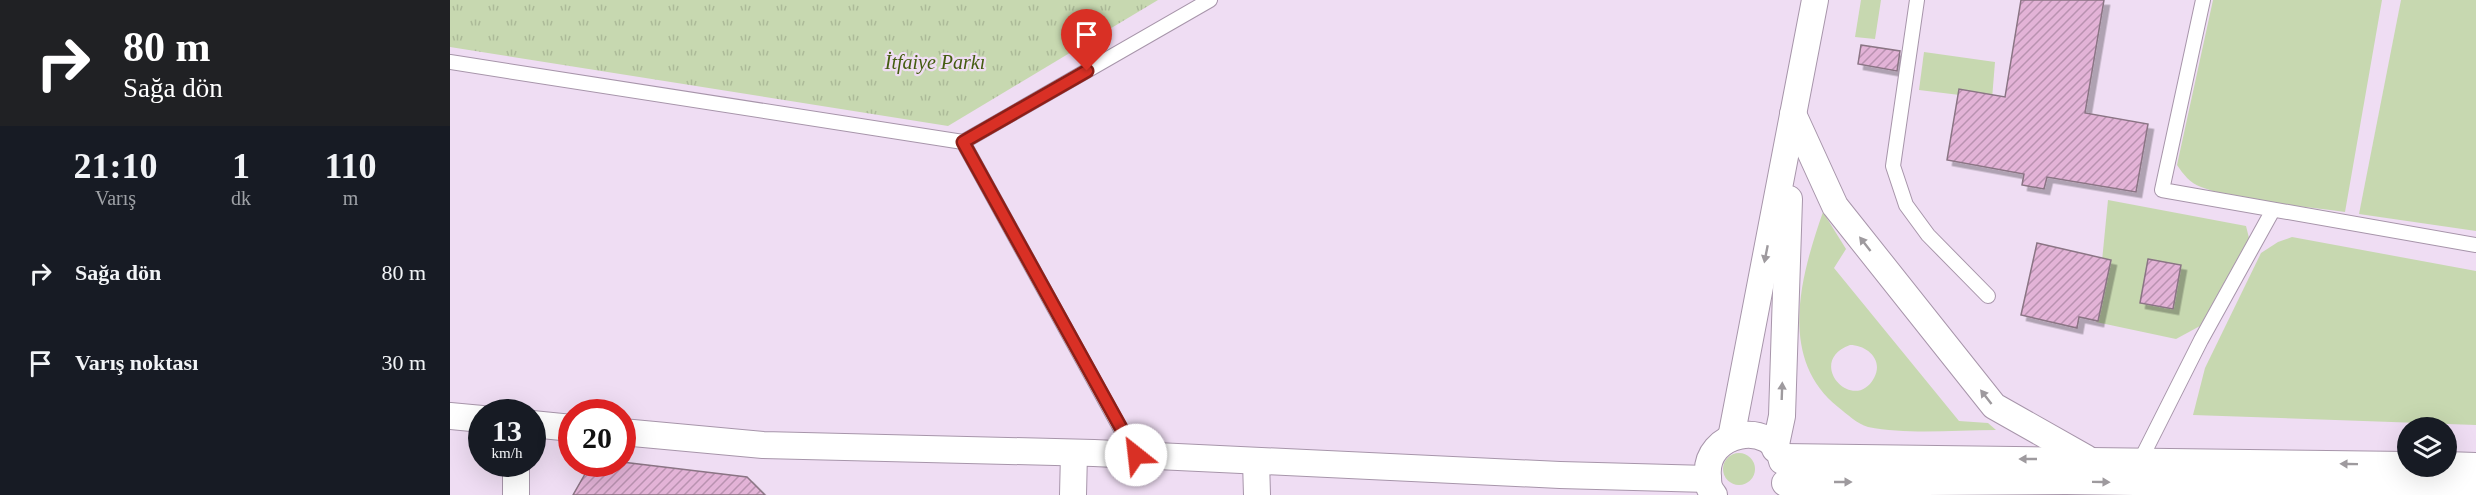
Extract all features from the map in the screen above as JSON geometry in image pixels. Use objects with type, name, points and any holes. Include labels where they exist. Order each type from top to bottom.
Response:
[{"type":"street","points":[[1731,438],[1815,0]]},
{"type":"street","points":[[1792,114],[1779,453],[1781,489],[2222,490],[2459,484],[2476,466]]},
{"type":"street","points":[[1792,114],[1835,206],[1994,406],[2089,460]]},
{"type":"street","points":[[450,416],[468,418]]},
{"type":"street","points":[[636,433],[763,445],[1136,455],[1256,461],[1560,485],[1711,487],[1707,465],[1719,443],[1742,434],[1766,439],[1779,453],[2397,465]]},
{"type":"street","points":[[1073,495],[1074,453]]},
{"type":"street","points":[[1256,461],[1257,495]]},
{"type":"street","points":[[516,477],[516,495]]},
{"type":"lane","points":[[450,62],[963,142],[1210,0]]},
{"type":"lane","points":[[1917,0],[1893,166],[1906,205],[1928,235],[1988,296]]},
{"type":"lane","points":[[2203,0],[2162,190],[2476,245]]},
{"type":"lane","points":[[963,142],[1136,455]]},
{"type":"lane","points":[[2140,461],[2201,340],[2273,210]]},
{"type":"green space","name":"İtfaiye Parkı","points":[[450,0],[1158,0],[948,126],[450,47]]},
{"type":"green space","points":[[1861,0],[1881,0],[1875,39],[1855,37]]},
{"type":"green space","points":[[2213,0],[2382,0],[2345,212],[2235,197],[2193,183],[2177,165]]},
{"type":"green space","points":[[2401,0],[2476,0],[2476,231],[2359,214]]},
{"type":"green space","points":[[1924,52],[1995,62],[1992,99],[1919,90]]},
{"type":"green space","points":[[2108,200],[2246,226],[2249,238],[2200,326],[2176,339],[2096,322]]},
{"type":"green space","points":[[1823,212],[1846,249],[1834,268],[1959,421],[1988,423],[1996,430],[1916,431],[1868,427],[1849,416],[1819,387],[1807,365],[1801,340],[1799,315],[1807,262]],"holes":[[[1850,345],[1872,355],[1877,371],[1865,388],[1855,391],[1837,382],[1832,373],[1832,363],[1837,353]]]},
{"type":"green space","points":[[2292,237],[2476,271],[2476,425],[2457,424],[2457,417],[2397,417],[2397,422],[2193,415],[2205,368],[2261,253],[2278,242]]},
{"type":"green space","points":[[1739,453],[1750,458],[1755,469],[1750,480],[1739,485],[1728,480],[1723,469],[1728,458]]},
{"type":"building","points":[[2021,0],[2104,0],[2085,113],[2148,124],[2136,192],[2047,177],[2044,189],[2022,185],[2024,174],[1947,160],[1959,89],[2005,97]]},
{"type":"building","points":[[1861,45],[1900,51],[1897,71],[1858,64]]},
{"type":"building","points":[[2037,243],[2111,260],[2098,321],[2079,317],[2077,328],[2021,315]]},
{"type":"building","points":[[2148,259],[2181,265],[2173,309],[2140,303]]},
{"type":"building","points":[[636,464],[747,477],[765,495],[573,495],[583,477],[636,477]]},
{"type":"route","points":[[1087,71],[963,142],[1136,455]]}]
